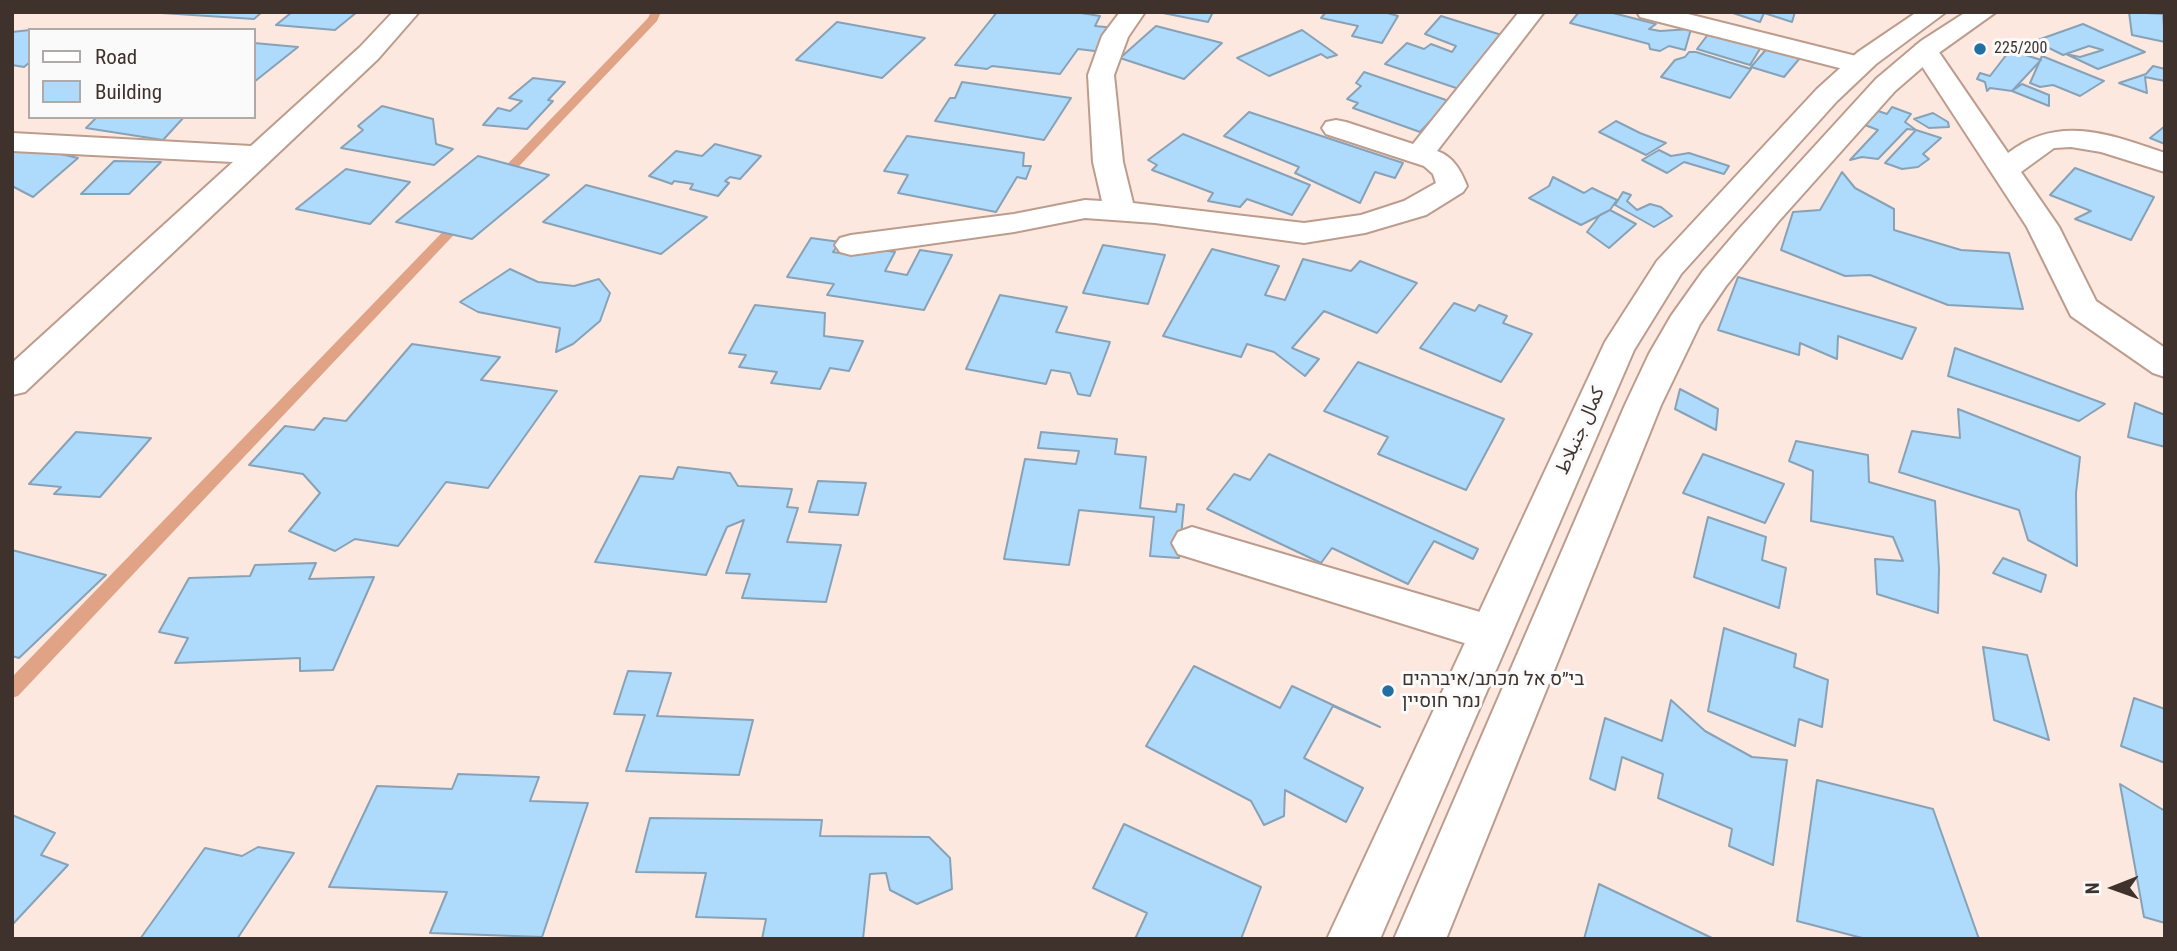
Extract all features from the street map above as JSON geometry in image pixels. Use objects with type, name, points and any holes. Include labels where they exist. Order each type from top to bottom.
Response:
[{"type":"street","points":[[12,383],[369,53],[407,12]]},
{"type":"street","points":[[1120,212],[1108,162],[1101,75],[1115,36],[1133,12]]},
{"type":"street","points":[[1419,155],[1532,12]]},
{"type":"street","points":[[1649,12],[1859,65]]},
{"type":"street","name":"كمال جنبلاط","points":[[1353,939],[1617,350],[1645,303],[1668,268],[1697,234],[1826,95],[1859,65],[1934,12]]},
{"type":"street","points":[[1420,939],[1643,405],[1670,347],[1697,303],[1732,256],[1865,103],[1892,76],[1984,12]]},
{"type":"street","points":[[1925,51],[2043,227],[2083,308],[2165,365]]},
{"type":"street","points":[[851,246],[1014,223],[1085,209],[1304,233],[1365,224],[1415,208],[1452,186],[1446,170],[1434,160],[1336,128]]},
{"type":"street","points":[[2004,170],[2046,141],[2057,140],[2079,140],[2119,147],[2165,163]]},
{"type":"street","points":[[12,142],[258,155]]},
{"type":"street","points":[[1192,543],[1490,633]]},
{"type":"building","points":[[146,12],[262,12],[254,19]]},
{"type":"building","points":[[292,12],[357,12],[335,30],[276,25]]},
{"type":"building","points":[[997,12],[1075,12],[1100,16],[1095,26],[1115,28],[1103,52],[1078,49],[1060,74],[992,66],[987,69],[955,65]]},
{"type":"building","points":[[1158,12],[1213,12],[1208,22]]},
{"type":"building","points":[[1326,12],[1384,12],[1398,16],[1382,43],[1352,36],[1358,26],[1321,18]]},
{"type":"building","points":[[1579,12],[1609,12],[1656,24],[1649,29],[1660,31],[1691,29],[1685,50],[1669,46],[1660,51],[1650,49],[1649,44],[1570,23]]},
{"type":"building","points":[[1730,12],[1795,12],[1792,22],[1764,13],[1760,22]]},
{"type":"building","points":[[2129,12],[2163,14],[2165,42],[2132,35]]},
{"type":"building","points":[[1441,16],[1508,37],[1465,91],[1385,64],[1407,43],[1424,49],[1431,44],[1452,52],[1456,46],[1425,34]]},
{"type":"building","points":[[837,22],[925,38],[882,78],[796,60]]},
{"type":"building","points":[[2083,24],[2145,52],[2098,69],[2066,54],[2080,57],[2103,50],[2089,46],[2063,55],[2035,41]]},
{"type":"building","points":[[1156,26],[1222,43],[1184,79],[1120,58]]},
{"type":"building","points":[[1712,29],[1763,44],[1750,65],[1697,49]]},
{"type":"building","points":[[28,30],[28,64],[24,67],[12,65],[12,32]]},
{"type":"building","points":[[1302,30],[1337,55],[1327,58],[1321,54],[1269,76],[1237,58]]},
{"type":"building","points":[[256,43],[298,47],[256,80]]},
{"type":"building","points":[[1769,46],[1805,52],[1784,77],[1751,67]]},
{"type":"building","points":[[2010,50],[2041,60],[2012,91],[1990,88],[1987,91],[1985,82],[1977,79],[1980,73],[1990,76]]},
{"type":"building","points":[[1689,52],[1751,69],[1730,98],[1661,77],[1675,60],[1685,57]]},
{"type":"building","points":[[2042,56],[2104,81],[2080,96],[2053,85],[2040,87],[2030,83]]},
{"type":"building","points":[[2153,66],[2165,69],[2165,81],[2145,77],[2147,93],[2119,83],[2146,74]]},
{"type":"building","points":[[1364,72],[1449,101],[1420,132],[1353,108],[1358,103],[1347,99],[1361,86],[1356,83]]},
{"type":"building","points":[[533,78],[565,82],[548,100],[553,101],[527,129],[483,125],[498,108],[510,111],[522,101],[509,98]]},
{"type":"building","points":[[962,82],[1071,98],[1044,140],[935,121],[950,98],[955,98]]},
{"type":"building","points":[[2022,84],[2049,95],[2049,106],[2012,91]]},
{"type":"building","points":[[382,106],[433,119],[436,144],[453,149],[434,165],[341,148],[363,130],[358,126]]},
{"type":"building","points":[[1892,107],[1911,114],[1905,122],[1916,130],[1907,129],[1878,159],[1862,157],[1850,160],[1878,130],[1865,125],[1878,111],[1887,114]]},
{"type":"building","points":[[1249,112],[1403,163],[1395,178],[1375,172],[1360,203],[1295,173],[1299,167],[1224,136]]},
{"type":"building","points":[[1933,113],[1948,122],[1949,127],[1929,128],[1914,119]]},
{"type":"building","points":[[95,119],[182,119],[163,140],[86,128]]},
{"type":"building","points":[[1616,121],[1666,143],[1646,155],[1599,132]]},
{"type":"building","points":[[2165,126],[2165,144],[2150,138]]},
{"type":"building","points":[[1916,130],[1941,138],[1923,154],[1929,159],[1918,167],[1902,169],[1885,163]]},
{"type":"building","points":[[1183,134],[1310,185],[1292,215],[1247,199],[1240,207],[1208,201],[1213,193],[1152,170],[1157,165],[1148,160]]},
{"type":"building","points":[[907,136],[1024,153],[1023,166],[1031,166],[1026,179],[1017,177],[996,212],[898,193],[908,175],[884,171]]},
{"type":"building","points":[[12,143],[78,158],[33,197],[12,186]]},
{"type":"building","points":[[715,144],[761,156],[740,179],[730,177],[725,181],[729,183],[718,196],[690,189],[693,184],[674,181],[672,184],[649,176],[676,151],[702,156]]},
{"type":"building","points":[[1659,150],[1671,156],[1689,153],[1729,166],[1724,174],[1684,162],[1667,173],[1642,160]]},
{"type":"building","points":[[478,156],[549,175],[472,239],[396,222]]},
{"type":"building","points":[[114,161],[161,162],[129,194],[81,194]]},
{"type":"building","points":[[2075,168],[2154,197],[2131,240],[2075,219],[2091,211],[2050,195]]},
{"type":"building","points":[[346,169],[410,182],[370,224],[296,209]]},
{"type":"building","points":[[1842,172],[1855,188],[1894,209],[1894,230],[1961,250],[2009,253],[2023,309],[1948,305],[1870,275],[1845,276],[1781,250],[1793,212],[1820,210]]},
{"type":"building","points":[[1553,177],[1584,193],[1592,188],[1617,200],[1610,210],[1581,225],[1529,198],[1549,186]]},
{"type":"building","points":[[586,185],[707,217],[661,254],[543,222]]},
{"type":"building","points":[[1623,192],[1631,195],[1627,201],[1637,210],[1650,204],[1661,207],[1672,216],[1654,227],[1615,205]]},
{"type":"building","points":[[1610,210],[1636,224],[1609,248],[1587,232],[1600,215]]},
{"type":"building","points":[[811,238],[840,242],[833,252],[852,255],[851,245],[895,252],[885,271],[907,275],[920,250],[952,255],[924,310],[827,295],[834,284],[787,277]]},
{"type":"building","points":[[1103,245],[1165,255],[1148,304],[1083,293]]},
{"type":"building","points":[[1212,249],[1279,266],[1265,295],[1285,300],[1303,259],[1351,271],[1360,261],[1417,283],[1377,333],[1324,311],[1292,348],[1319,359],[1305,376],[1274,352],[1247,344],[1241,357],[1163,336]]},
{"type":"building","points":[[510,269],[538,282],[574,286],[599,279],[610,293],[600,321],[573,344],[556,352],[560,328],[478,312],[460,302]]},
{"type":"building","points":[[1738,277],[1916,328],[1902,359],[1838,336],[1837,359],[1800,343],[1799,355],[1718,330]]},
{"type":"building","points":[[1000,295],[1067,307],[1056,332],[1110,342],[1090,396],[1078,394],[1070,373],[1051,370],[1046,384],[966,369]]},
{"type":"building","points":[[1454,303],[1475,311],[1479,305],[1507,316],[1503,323],[1532,334],[1501,382],[1420,348]]},
{"type":"building","points":[[755,305],[825,313],[824,336],[863,341],[849,371],[830,368],[820,389],[771,383],[777,372],[739,367],[746,355],[729,353]]},
{"type":"building","points":[[412,344],[500,357],[481,380],[557,391],[488,488],[446,482],[398,546],[355,539],[335,551],[289,531],[320,493],[303,474],[249,465],[285,426],[314,430],[324,418],[346,421]]},
{"type":"building","points":[[1955,348],[2105,404],[2079,421],[1948,376]]},
{"type":"building","points":[[1358,362],[1504,419],[1466,490],[1378,454],[1388,437],[1324,411]]},
{"type":"building","points":[[1680,389],[1718,409],[1716,430],[1675,409]]},
{"type":"building","points":[[2135,403],[2165,415],[2165,447],[2128,437]]},
{"type":"building","points":[[1958,409],[2080,457],[2076,493],[2077,566],[2028,540],[2019,510],[1899,472],[1912,431],[1960,438]]},
{"type":"building","points":[[76,432],[151,438],[100,497],[54,494],[61,487],[29,484]]},
{"type":"building","points":[[1041,432],[1117,439],[1115,454],[1146,457],[1140,508],[1176,512],[1177,504],[1184,505],[1179,558],[1150,556],[1154,517],[1079,510],[1069,565],[1004,559],[1025,459],[1076,464],[1079,451],[1038,448]]},
{"type":"building","points":[[1796,441],[1868,455],[1869,482],[1935,501],[1939,569],[1938,613],[1877,594],[1875,559],[1903,561],[1893,537],[1811,521],[1813,471],[1789,461]]},
{"type":"building","points":[[1269,454],[1478,549],[1473,559],[1434,541],[1408,584],[1332,548],[1321,563],[1207,509],[1234,474],[1250,480]]},
{"type":"building","points":[[1703,454],[1784,484],[1765,523],[1683,493]]},
{"type":"building","points":[[678,467],[730,473],[738,486],[792,489],[787,507],[798,508],[787,542],[841,545],[826,602],[742,598],[750,574],[726,573],[744,520],[727,527],[706,575],[595,562],[640,476],[673,479]]},
{"type":"building","points":[[818,481],[866,483],[858,515],[809,512]]},
{"type":"building","points":[[1708,517],[1766,537],[1762,560],[1786,568],[1779,608],[1694,577]]},
{"type":"building","points":[[12,550],[106,575],[19,658],[12,656]]},
{"type":"building","points":[[2003,558],[2046,575],[2041,592],[1993,573]]},
{"type":"building","points":[[316,563],[309,579],[374,577],[333,670],[300,671],[300,658],[175,663],[188,638],[159,632],[189,578],[250,576],[255,565]]},
{"type":"building","points":[[1724,628],[1796,654],[1794,667],[1828,680],[1822,727],[1799,719],[1795,746],[1708,711]]},
{"type":"building","points":[[1983,647],[2027,655],[2049,740],[1994,720]]},
{"type":"building","points":[[1194,666],[1280,708],[1292,686],[1380,727],[1333,706],[1304,758],[1363,788],[1346,822],[1285,790],[1284,816],[1264,825],[1251,801],[1146,746]]},
{"type":"building","points":[[628,671],[671,673],[657,716],[753,720],[739,775],[626,771],[645,715],[614,714]]},
{"type":"building","points":[[2134,698],[2165,709],[2165,763],[2121,746]]},
{"type":"building","points":[[1671,700],[1705,731],[1752,757],[1787,760],[1773,865],[1729,846],[1732,829],[1658,798],[1663,774],[1622,757],[1615,790],[1590,779],[1605,718],[1662,741]]},
{"type":"building","points":[[458,774],[539,777],[530,801],[588,803],[542,937],[430,933],[447,892],[329,887],[377,786],[452,789]]},
{"type":"building","points":[[1817,780],[1933,809],[1979,939],[1866,939],[1797,921]]},
{"type":"building","points":[[2120,784],[2165,811],[2165,923],[2144,917]]},
{"type":"building","points":[[12,815],[55,833],[41,855],[68,865],[12,925]]},
{"type":"building","points":[[650,818],[822,820],[820,836],[929,837],[950,858],[952,889],[917,904],[890,890],[886,873],[870,874],[863,939],[762,939],[766,919],[696,917],[706,873],[636,872]]},
{"type":"building","points":[[1124,824],[1261,887],[1241,939],[1135,939],[1147,913],[1093,888]]},
{"type":"building","points":[[258,847],[294,853],[237,939],[140,939],[205,848],[242,856]]},
{"type":"building","points":[[1599,884],[1714,939],[1584,939]]},
{"type":"waterway","points":[[500,179],[653,19],[656,12]]},
{"type":"waterway","points":[[12,690],[463,218]]},
{"type":"place","name":"225/200","points":[[1980,49]]},
{"type":"place","name":"בי״ס אל מכתב/איברהים נמר חוסיין","points":[[1388,691]]}]
